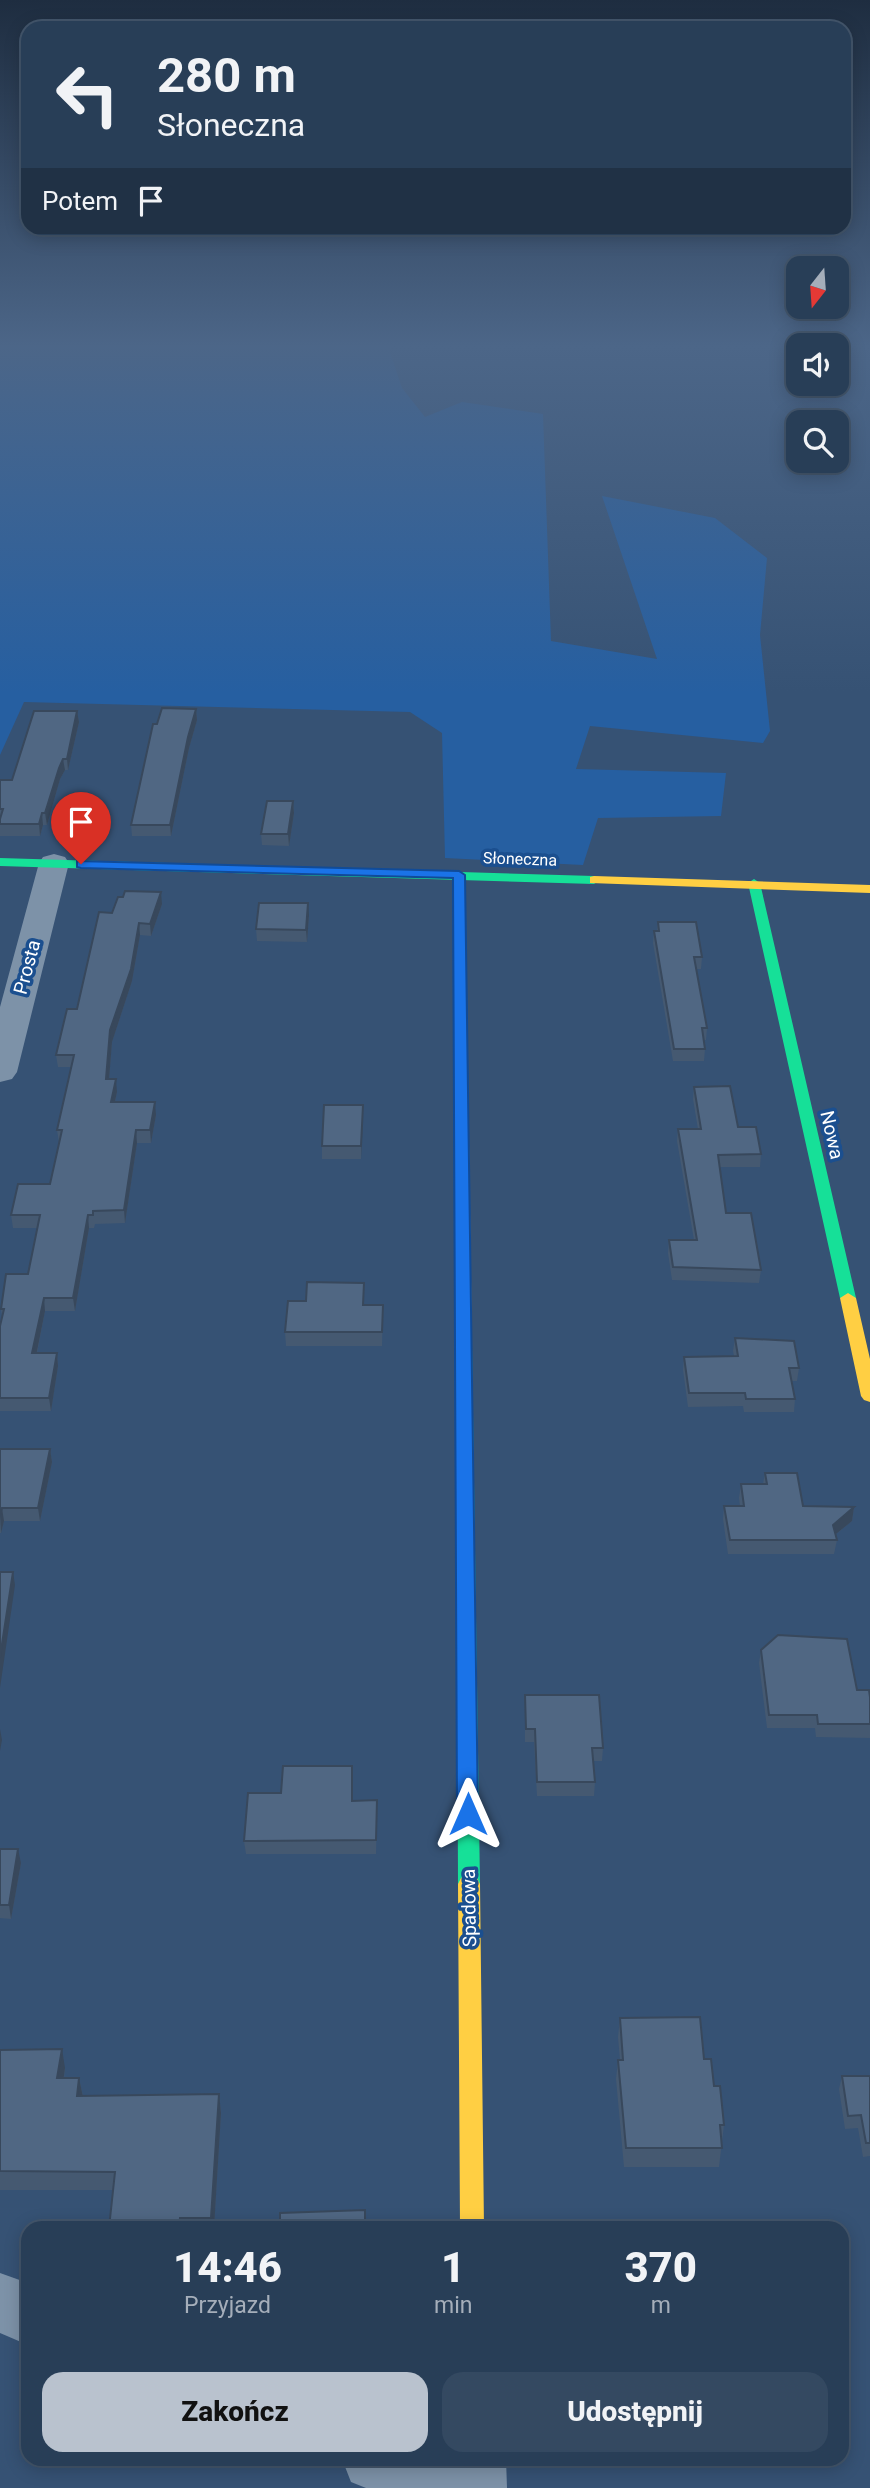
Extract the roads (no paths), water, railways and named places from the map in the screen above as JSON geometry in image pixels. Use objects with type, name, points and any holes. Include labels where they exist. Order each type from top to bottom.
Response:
[{"type":"street","name":"Słoneczna","points":[[0,862],[754,883],[870,889]]},
{"type":"street","name":"Prosta","points":[[0,1072],[54,863]]},
{"type":"street","name":"Spadowa","points":[[459,875],[472,2221]]},
{"type":"street","name":"Nowa","points":[[754,883],[870,1396]]},
{"type":"street","points":[[0,2303],[21,2311]]},
{"type":"street","points":[[391,2466],[444,2488]]},
{"type":"street","points":[[474,2466],[474,2488]]}]
